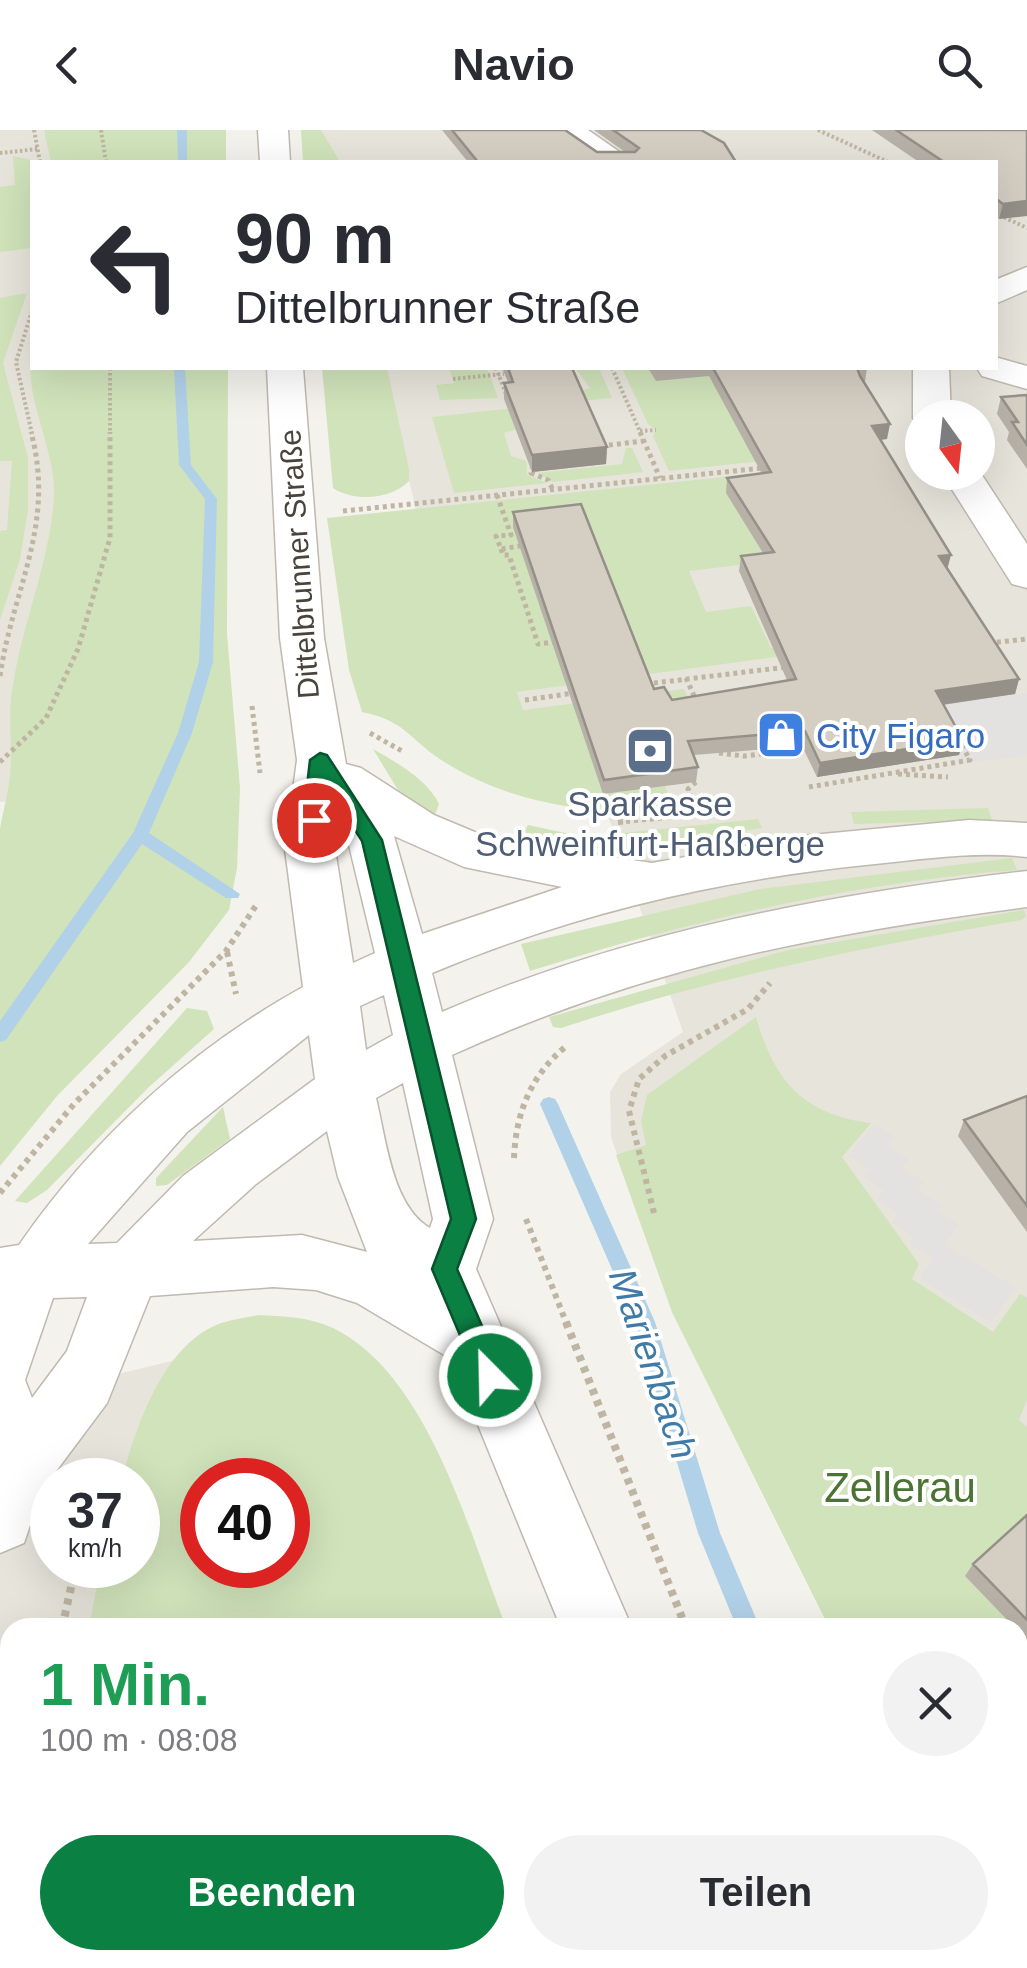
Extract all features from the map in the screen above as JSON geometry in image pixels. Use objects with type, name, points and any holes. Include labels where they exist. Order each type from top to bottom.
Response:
[{"type":"street","points":[[273,130],[275,160]]},
{"type":"street","points":[[567,130],[616,160]]},
{"type":"street","points":[[998,292],[1027,277]]},
{"type":"street","points":[[998,369],[1027,378]]},
{"type":"street","name":"Dittelbrunner Straße","points":[[285,370],[304,654],[320,760],[310,850],[344,1086],[367,1178],[390,1236],[445,1269],[464,1219],[403,964],[372,840],[320,760]]},
{"type":"street","points":[[931,370],[932,400]]},
{"type":"street","points":[[972,490],[1027,575]]},
{"type":"street","points":[[320,760],[384,809],[463,852],[534,867],[663,878]]},
{"type":"street","points":[[0,1364],[13,1318],[18,1272],[134,1149],[190,1097],[248,1051],[329,997],[486,932],[663,878],[837,849],[1027,840]]},
{"type":"street","points":[[5,1501],[92,1368],[108,1316],[132,1270],[177,1215],[344,1086],[512,1001],[660,954],[843,912],[1027,888]]},
{"type":"street","points":[[18,1272],[132,1270],[284,1260],[315,1263],[352,1272],[398,1294],[475,1340]]},
{"type":"street","points":[[445,1269],[593,1618]]},
{"type":"street","points":[[0,1397],[5,1501]]},
{"type":"path","points":[[34,130],[40,160]]},
{"type":"path","points":[[101,130],[106,160]]},
{"type":"path","points":[[818,130],[884,160]]},
{"type":"path","points":[[0,153],[38,149]]},
{"type":"path","points":[[998,214],[1027,228]]},
{"type":"path","points":[[0,676],[1,644],[24,594],[41,492],[36,444],[15,359],[30,317]]},
{"type":"path","points":[[0,762],[46,718],[78,648],[110,538],[110,370]]},
{"type":"path","points":[[613,370],[660,478]]},
{"type":"path","points":[[453,379],[499,372],[509,404]]},
{"type":"path","points":[[640,431],[656,430]]},
{"type":"path","points":[[598,434],[601,446],[644,441]]},
{"type":"path","points":[[529,455],[532,473],[548,480],[553,490]]},
{"type":"path","points":[[292,516],[772,467]]},
{"type":"path","points":[[498,495],[512,535],[496,536],[503,555],[509,555],[538,644],[554,642]]},
{"type":"path","points":[[501,549],[520,546]]},
{"type":"path","points":[[981,644],[1027,639]]},
{"type":"path","points":[[632,685],[801,665]]},
{"type":"path","points":[[686,678],[700,710]]},
{"type":"path","points":[[250,688],[261,780]]},
{"type":"path","points":[[525,700],[579,692]]},
{"type":"path","points":[[892,774],[970,760],[950,725]]},
{"type":"path","points":[[384,737],[406,754]]},
{"type":"path","points":[[719,753],[744,756],[789,748]]},
{"type":"path","points":[[809,787],[819,781],[878,773],[948,776]]},
{"type":"path","points":[[696,782],[688,790],[698,816]]},
{"type":"path","points":[[601,823],[744,810]]},
{"type":"path","points":[[0,1193],[74,1104],[226,951],[254,913]]},
{"type":"path","points":[[226,951],[236,998]]},
{"type":"path","points":[[752,987],[790,977]]},
{"type":"path","points":[[654,1212],[628,1112],[639,1079],[665,1056],[748,1009],[771,982]]},
{"type":"path","points":[[514,1167],[517,1124],[538,1072],[570,1044]]},
{"type":"path","points":[[520,1203],[682,1618]]},
{"type":"path","points":[[64,1618],[71,1588]]},
{"type":"shaded area","points":[[0,130],[100,130],[97,160],[30,160],[30,370],[76,370],[32,799],[0,802]]},
{"type":"shaded area","points":[[318,130],[1027,130],[1027,1618],[825,1618],[672,1312],[611,1137],[610,1092],[621,1074],[683,1032],[570,706],[520,712],[416,511],[384,370],[998,370],[998,160],[335,160]]},
{"type":"shaded area","points":[[917,682],[989,698],[1027,693],[1027,755],[963,764]]},
{"type":"shaded area","points":[[874,1124],[896,1137],[889,1146],[910,1159],[903,1168],[924,1181],[918,1190],[941,1204],[937,1211],[959,1225],[945,1244],[1016,1288],[991,1323],[919,1278],[933,1258],[910,1244],[914,1237],[892,1223],[898,1214],[876,1200],[884,1190],[863,1177],[869,1169],[848,1156]]},
{"type":"shaded area","points":[[261,1339],[492,1618],[0,1618],[0,1403]]},
{"type":"green space","points":[[44,130],[226,130],[226,160],[51,160]]},
{"type":"green space","points":[[301,130],[321,130],[339,160],[303,160]]},
{"type":"green space","points":[[13,156],[32,160],[30,248],[0,252],[0,187],[15,185]]},
{"type":"green space","points":[[27,293],[3,363],[28,458],[28,509],[20,559],[0,620],[0,531],[7,530],[12,461],[0,461],[0,298]]},
{"type":"green space","points":[[30,370],[228,370],[227,634],[240,788],[237,868],[229,910],[189,962],[57,1096],[0,1166],[0,829],[10,776],[13,685],[47,546],[54,499],[54,480]]},
{"type":"green space","points":[[322,370],[387,370],[409,481],[392,492],[372,497],[333,488]]},
{"type":"green space","points":[[450,370],[488,370],[498,398],[440,400],[436,385],[454,383]]},
{"type":"green space","points":[[577,370],[600,370],[612,398],[542,405],[524,427],[504,433],[511,456],[526,461],[527,475],[547,483],[454,493],[432,417],[541,405],[590,388]]},
{"type":"green space","points":[[623,370],[774,370],[798,457],[669,471],[653,436],[656,430],[648,424]]},
{"type":"green space","points":[[626,448],[632,448],[643,472],[553,482],[537,473],[622,464]]},
{"type":"green space","points":[[842,465],[879,548],[689,571],[706,612],[751,606],[771,648],[800,645],[804,653],[517,692],[523,710],[684,689],[694,711],[662,702],[576,714],[603,794],[665,786],[671,801],[681,800],[684,807],[622,811],[531,799],[473,778],[434,755],[389,720],[362,712],[349,670],[327,518]]},
{"type":"green space","points":[[373,749],[427,787],[439,804],[434,817],[398,790]]},
{"type":"green space","points":[[988,808],[992,820],[854,824],[851,812]]},
{"type":"green space","points":[[758,819],[762,828],[669,842],[577,850],[514,849],[528,825],[584,837]]},
{"type":"green space","points":[[1012,858],[1017,870],[832,894],[710,920],[530,971],[521,944],[760,889]]},
{"type":"green space","points":[[1024,910],[1026,917],[1021,920],[789,965],[561,1028],[553,1027],[549,1017],[788,950]]},
{"type":"green space","points":[[187,1008],[207,1011],[214,1029],[149,1087],[47,1190],[27,1203],[15,1201]]},
{"type":"green space","name":"Zellerau","points":[[756,1017],[772,1059],[795,1091],[827,1112],[871,1123],[842,1157],[919,1264],[912,1279],[993,1332],[1020,1294],[1027,1298],[1027,1400],[1019,1420],[1027,1427],[1027,1618],[825,1618],[672,1312],[616,1155],[646,1145],[641,1121],[647,1095]]},
{"type":"green space","points":[[223,1107],[230,1139],[167,1185],[156,1186],[156,1178]]},
{"type":"green space","points":[[258,1315],[315,1321],[366,1350],[395,1381],[442,1460],[503,1618],[91,1618],[97,1588],[160,1588],[160,1458],[128,1458],[143,1416],[165,1373],[194,1339],[217,1325]]},
{"type":"building","points":[[452,130],[565,130],[597,152],[635,152],[639,148],[613,130],[701,130],[724,143],[735,160],[476,160]]},
{"type":"building","points":[[896,130],[1027,130],[1027,201],[1003,204],[998,200],[998,160],[941,160]]},
{"type":"building","points":[[509,370],[573,370],[607,447],[532,455],[504,383],[513,382]]},
{"type":"building","points":[[714,370],[858,370],[890,424],[872,426],[905,480],[905,490],[911,490],[951,555],[939,556],[1019,679],[936,691],[963,740],[820,763],[805,731],[688,741],[698,767],[604,780],[513,512],[581,504],[654,689],[664,687],[672,700],[796,679],[741,556],[774,552],[727,478],[771,472]]},
{"type":"building","points":[[1027,395],[1027,445],[1012,422],[1018,422],[1001,397]]},
{"type":"building","points":[[1027,1096],[1027,1206],[964,1120]]},
{"type":"building","points":[[1027,1515],[1027,1618],[1025,1618],[973,1564]]},
{"type":"waterway","name":"Marienbach","points":[[182,130],[183,160]]},
{"type":"waterway","name":"Marienbach","points":[[140,835],[185,733],[206,662],[211,499],[185,465],[179,370]]},
{"type":"waterway","points":[[0,1035],[140,835]]},
{"type":"waterway","name":"Marienbach","points":[[140,835],[232,894]]},
{"type":"waterway","name":"Marienbach","points":[[549,1104],[645,1322],[709,1533],[745,1618]]},
{"type":"place","name":"City Figaro","points":[[781,735]]},
{"type":"place","name":"Sparkasse Schweinfurt-Haßberge","points":[[650,751]]},
{"type":"route","points":[[314,820],[320,760],[372,840],[386,890],[447,1161],[464,1219],[445,1269],[490,1376]]}]
